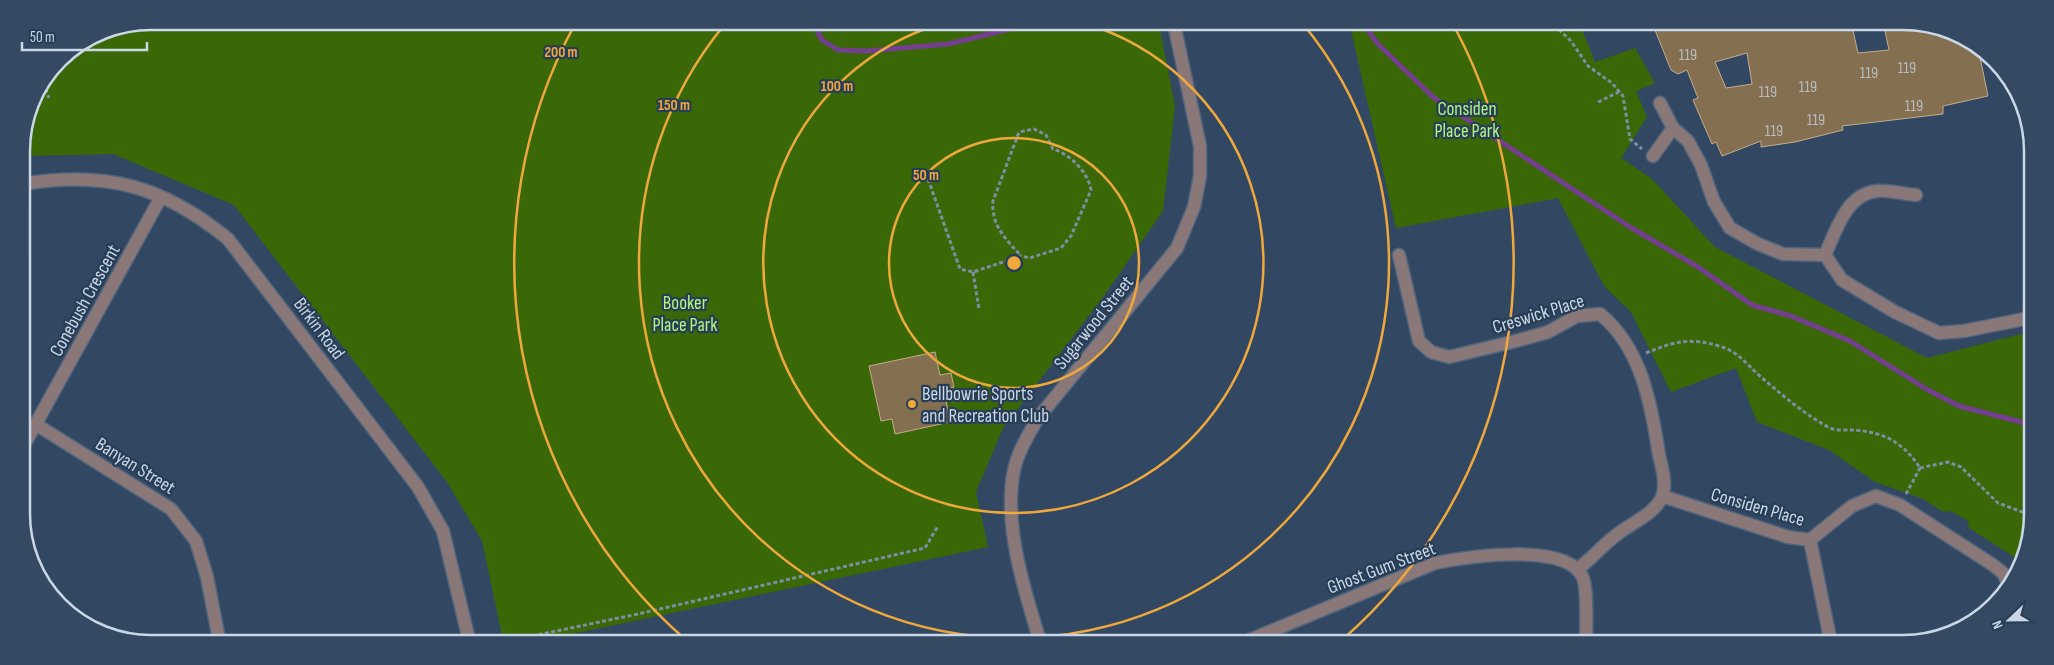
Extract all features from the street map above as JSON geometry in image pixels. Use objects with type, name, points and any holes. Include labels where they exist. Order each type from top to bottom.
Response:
[{"type":"street","name":"Sugarwood Street","points":[[1038,635],[1024,582],[1010,510],[1014,469],[1023,446],[1038,418],[1177,248],[1194,207],[1200,176],[1200,146],[1175,30]]},
{"type":"street","points":[[1660,103],[1674,128],[1688,141],[1701,165],[1714,202],[1730,228],[1758,244],[1783,254],[1825,255]]},
{"type":"street","points":[[1653,156],[1674,128]]},
{"type":"street","name":"Birkin Road","points":[[30,183],[48,180],[85,179],[127,184],[161,197],[200,216],[228,239],[418,487],[443,531],[468,635]]},
{"type":"street","points":[[1825,255],[1848,207],[1860,196],[1876,191],[1916,195]]},
{"type":"street","name":"Conebush Crescent","points":[[30,436],[161,197]]},
{"type":"street","name":"Creswick Place","points":[[1399,255],[1419,341],[1431,352],[1449,356],[1512,342],[1548,332],[1577,316],[1600,314],[1616,327],[1634,357],[1650,400],[1664,480],[1662,496]]},
{"type":"street","points":[[1825,255],[1842,280],[1894,312],[1939,333],[1964,331],[2024,319]]},
{"type":"street","name":"Banyan Street","points":[[37,425],[172,509],[196,541],[207,577],[218,635]]},
{"type":"street","points":[[1586,635],[1584,580],[1578,569],[1615,536],[1642,517],[1662,496]]},
{"type":"street","name":"Considen Place","points":[[1662,496],[1788,537],[1810,540],[1852,506],[1876,496],[1900,504],[1993,564],[2004,573],[2006,578]]},
{"type":"street","points":[[1810,540],[1829,635]]},
{"type":"street","name":"Ghost Gum Street","points":[[1262,635],[1435,563],[1467,557],[1515,553],[1560,560],[1578,569]]},
{"type":"path","points":[[1560,30],[1571,41],[1588,66],[1612,83],[1623,96],[1630,139],[1653,156]]},
{"type":"path","points":[[46,91],[48,98]]},
{"type":"path","points":[[1598,102],[1619,92]]},
{"type":"path","points":[[928,179],[960,269],[973,272],[1021,256],[1030,258],[1061,248],[1071,236],[1091,190],[1090,182],[1064,152],[1054,148],[1046,135],[1034,129],[1019,132],[993,201],[992,212],[996,227],[1021,256]]},
{"type":"path","points":[[973,272],[979,309]]},
{"type":"path","points":[[1634,357],[1678,341],[1720,346],[1741,356],[1757,373],[1810,417],[1831,429],[1860,430],[1895,440],[1910,453],[1920,468]]},
{"type":"path","points":[[1900,504],[1920,468],[1948,462],[1961,467],[1998,503],[2024,513]]},
{"type":"path","points":[[537,635],[648,612],[926,548],[938,526]]},
{"type":"green space","name":"Booker Place Park","points":[[151,30],[1160,30],[1175,106],[1163,211],[1101,300],[1003,428],[976,492],[988,547],[567,635],[502,635],[482,541],[447,482],[234,205],[113,154],[30,156],[31,135],[36,112],[42,97],[55,77],[65,65],[84,50],[112,36]]},
{"type":"green space","name":"Considen Place Park","points":[[1351,30],[1582,30],[1595,62],[1635,48],[1655,83],[1636,91],[1647,117],[1621,158],[1652,179],[1715,247],[1927,358],[2021,334],[2024,336],[2024,514],[2023,530],[2016,558],[1969,528],[1968,521],[1951,511],[1944,512],[1921,498],[1875,482],[1829,450],[1757,422],[1736,368],[1671,392],[1631,312],[1604,286],[1558,198],[1396,228]]},
{"type":"building","points":[[1655,30],[1853,30],[1858,53],[1889,50],[1885,30],[1919,31],[1957,42],[1980,58],[1988,96],[1943,106],[1943,114],[1842,126],[1843,130],[1795,142],[1761,147],[1761,141],[1722,156],[1716,142],[1712,144],[1693,100],[1698,98],[1687,70],[1678,74],[1671,70]],"holes":[[[1747,53],[1752,84],[1726,88],[1715,62]]]},
{"type":"building","name":"Bellbowrie Sports and Recreation Club","points":[[935,352],[940,375],[951,373],[954,387],[944,390],[950,422],[895,434],[892,419],[881,421],[869,366]]},
{"type":"waterway","points":[[817,30],[822,40],[838,50],[867,51],[948,44],[1006,30]]},
{"type":"waterway","points":[[1368,30],[1378,44],[1433,97],[1630,227],[1698,267],[1752,305],[1791,316],[1850,341],[1928,390],[1959,406],[2024,423]]},
{"type":"place","name":"Bellbowrie Sports and Recreation Club","points":[[912,404]]}]
